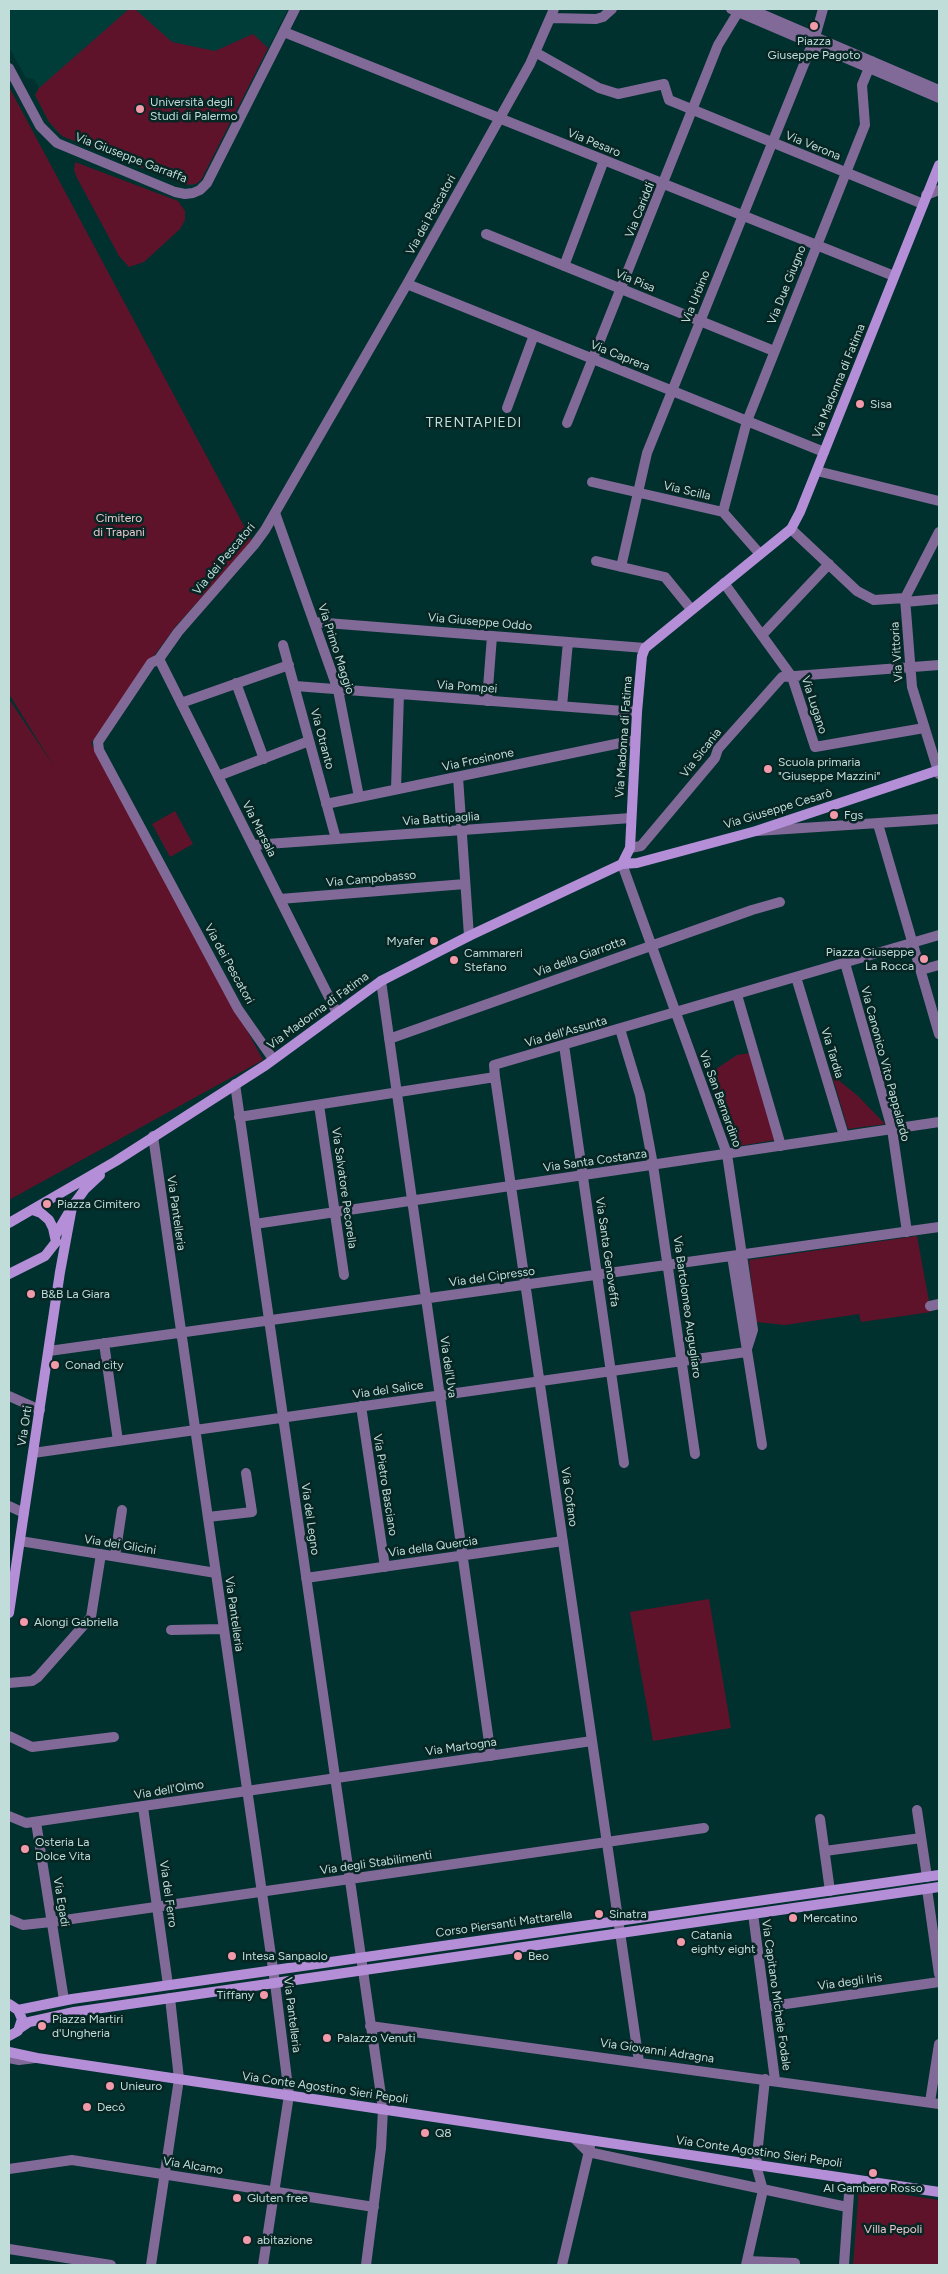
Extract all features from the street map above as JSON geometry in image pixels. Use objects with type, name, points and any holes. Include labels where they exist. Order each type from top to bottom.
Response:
[{"type":"main road","name":"Via Madonna di Fatima","points":[[116,1161],[273,1059],[381,981],[469,936],[622,864],[630,848],[637,712],[642,656],[645,648],[791,529],[817,471],[939,165]]},
{"type":"main road","name":"Via Giuseppe Cesarò","points":[[622,864],[637,863],[756,831],[939,771]]},
{"type":"main road","points":[[10,1275],[50,1252],[72,1207],[85,1189],[116,1161]]},
{"type":"main road","points":[[9,1222],[116,1161]]},
{"type":"main road","points":[[60,1272],[72,1207]]},
{"type":"main road","points":[[32,1210],[41,1213],[49,1220],[55,1239],[60,1272]]},
{"type":"main road","name":"Via Orti","points":[[9,1613],[60,1272]]},
{"type":"main road","name":"Corso Piersanti Mattarella","points":[[11,2005],[168,1985],[939,1875]]},
{"type":"main road","name":"Corso Piersanti Mattarella","points":[[15,2032],[29,2022],[74,2012],[939,1887]]},
{"type":"main road","points":[[11,2005],[22,2018],[15,2032],[17,2054]]},
{"type":"main road","points":[[9,2043],[17,2054]]},
{"type":"main road","name":"Via Conte Agostino Sieri Pepoli","points":[[17,2054],[939,2192]]},
{"type":"street","name":"Via Giuseppe Garraffa","points":[[9,68],[40,126],[57,142],[184,194],[200,190],[207,183],[295,9]]},
{"type":"street","points":[[552,13],[596,19],[603,17],[612,9]]},
{"type":"street","points":[[750,9],[814,40]]},
{"type":"street","name":"Via Urbino","points":[[622,567],[647,453],[814,40],[823,9]]},
{"type":"street","points":[[736,10],[939,90]]},
{"type":"street","name":"Via Cariddi","points":[[567,423],[718,45],[736,10]]},
{"type":"street","name":"Via dei Pescatori","points":[[273,1059],[238,1009],[99,750],[101,735],[151,663],[159,659],[178,632],[254,545],[275,513],[407,284],[499,118],[535,52],[552,13]]},
{"type":"street","name":"Via Pesaro","points":[[284,32],[894,276]]},
{"type":"street","name":"Via Verona","points":[[535,52],[599,88],[618,94],[664,84],[669,100],[846,173],[924,200]]},
{"type":"street","points":[[871,64],[939,98]]},
{"type":"street","name":"Via Due Giugno","points":[[723,512],[747,421],[865,125],[862,85],[871,64]]},
{"type":"street","points":[[564,266],[604,160]]},
{"type":"street","points":[[924,200],[939,190]]},
{"type":"street","name":"Via Pisa","points":[[486,234],[774,351]]},
{"type":"street","name":"Via Caprera","points":[[407,284],[824,452]]},
{"type":"street","points":[[507,408],[534,335]]},
{"type":"street","points":[[817,471],[939,501]]},
{"type":"street","name":"Via Scilla","points":[[592,482],[723,512],[760,554]]},
{"type":"street","name":"Via Primo Maggio","points":[[275,513],[338,690],[359,797]]},
{"type":"street","points":[[791,529],[857,591],[874,600],[939,599]]},
{"type":"street","points":[[905,600],[939,532]]},
{"type":"street","points":[[596,561],[665,577],[692,610]]},
{"type":"street","points":[[762,635],[828,564]]},
{"type":"street","name":"Via Lugano","points":[[724,583],[792,677],[815,747],[924,728]]},
{"type":"street","name":"Via Vittoria","points":[[905,600],[912,687],[939,771]]},
{"type":"street","name":"Via Giuseppe Oddo","points":[[314,622],[645,648]]},
{"type":"street","points":[[487,701],[492,636]]},
{"type":"street","points":[[562,706],[568,642]]},
{"type":"street","name":"Via Otranto","points":[[283,645],[336,840]]},
{"type":"street","name":"Via Marsala","points":[[159,659],[336,1012]]},
{"type":"street","points":[[181,703],[289,665]]},
{"type":"street","points":[[792,677],[939,665]]},
{"type":"street","name":"Via Sicania","points":[[630,848],[641,846],[714,758],[718,749],[782,677],[792,677]]},
{"type":"street","points":[[236,684],[264,759]]},
{"type":"street","name":"Via Pompei","points":[[294,686],[637,712]]},
{"type":"street","points":[[396,789],[399,694]]},
{"type":"street","name":"Via Frosinone","points":[[326,804],[635,740]]},
{"type":"street","points":[[218,776],[309,741]]},
{"type":"street","points":[[458,777],[469,936]]},
{"type":"street","name":"Via Battipaglia","points":[[253,846],[632,818]]},
{"type":"street","points":[[756,831],[939,819]]},
{"type":"street","points":[[878,824],[909,942],[922,973],[939,1034]]},
{"type":"street","name":"Via San Bernardino","points":[[622,864],[727,1154],[737,1255],[753,1330],[746,1352],[762,1445]]},
{"type":"street","name":"Via Campobasso","points":[[280,899],[465,884]]},
{"type":"street","name":"Via della Giarrotta","points":[[389,1039],[651,945],[780,902]]},
{"type":"street","name":"Via dell'Assunta","points":[[495,1077],[494,1065],[845,963],[909,942],[939,936]]},
{"type":"street","name":"Via Canonico Vito Pappalardo","points":[[845,963],[892,1129],[907,1232]]},
{"type":"street","points":[[922,973],[939,965]]},
{"type":"street","name":"Via Tardia","points":[[796,977],[844,1136]]},
{"type":"street","name":"Via dell'Uva","points":[[381,981],[491,1756]]},
{"type":"street","points":[[737,994],[782,1146]]},
{"type":"street","name":"Via Bartolomeo Augugliaro","points":[[620,1029],[640,1095],[653,1165],[695,1454]]},
{"type":"street","name":"Via Santa Genoveffa","points":[[564,1045],[624,1463]]},
{"type":"street","points":[[239,1117],[495,1077]]},
{"type":"street","name":"Via Cofano","points":[[495,1077],[638,2062]]},
{"type":"street","name":"Via del Legno","points":[[234,1084],[383,2109],[381,2148],[366,2265]]},
{"type":"street","name":"Via Salvatore Pecorella","points":[[319,1105],[344,1275]]},
{"type":"street","name":"Via Santa Costanza","points":[[255,1224],[939,1122]]},
{"type":"street","name":"Via Pantelleria","points":[[153,1136],[275,1982],[289,2095],[263,2265]]},
{"type":"street","name":"Via del Cipresso","points":[[49,1351],[939,1227]]},
{"type":"street","points":[[104,1343],[118,1441]]},
{"type":"street","name":"Via del Salice","points":[[34,1453],[746,1352]]},
{"type":"street","points":[[9,1396],[40,1410]]},
{"type":"street","name":"Via Pietro Basciano","points":[[361,1406],[385,1567]]},
{"type":"street","points":[[208,1517],[252,1512],[246,1473]]},
{"type":"street","points":[[9,1506],[24,1513]]},
{"type":"street","points":[[115,1556],[122,1510]]},
{"type":"street","name":"Via dei Glicini","points":[[20,1541],[216,1573]]},
{"type":"street","name":"Via della Quercia","points":[[306,1578],[563,1542]]},
{"type":"street","points":[[9,1683],[32,1681],[38,1677],[91,1617],[101,1554]]},
{"type":"street","points":[[171,1630],[224,1629]]},
{"type":"street","points":[[9,1736],[32,1747],[114,1737]]},
{"type":"street","name":"Via Martogna","points":[[334,1778],[592,1741]]},
{"type":"street","name":"Via dell'Olmo","points":[[9,1816],[26,1823],[36,1822],[334,1778]]},
{"type":"street","name":"Via del Ferro","points":[[143,1807],[168,1985]]},
{"type":"street","points":[[917,1810],[927,1877]]},
{"type":"street","points":[[820,1819],[830,1890]]},
{"type":"street","name":"Via Egadi","points":[[36,1822],[61,1985],[68,1999]]},
{"type":"street","name":"Via degli Stabilimenti","points":[[9,1927],[704,1828]]},
{"type":"street","points":[[825,1851],[921,1838]]},
{"type":"street","points":[[927,1889],[939,1974]]},
{"type":"street","name":"Via Capitano Michele Fodale","points":[[752,1914],[765,2008],[770,2079],[756,2164]]},
{"type":"street","points":[[9,1919],[24,1925]]},
{"type":"street","name":"Via degli Iris","points":[[765,2008],[939,1982]]},
{"type":"street","points":[[151,2265],[179,2079],[170,1998]]},
{"type":"street","name":"Via Giovanni Adragna","points":[[370,2026],[935,2103]]},
{"type":"street","points":[[935,2103],[939,2044]]},
{"type":"street","points":[[9,2058],[19,2060],[37,2058]]},
{"type":"street","points":[[574,2138],[588,2152],[847,2207]]},
{"type":"street","points":[[562,2265],[591,2140]]},
{"type":"street","points":[[655,2167],[659,2150]]},
{"type":"street","name":"Via Alcamo","points":[[9,2169],[72,2160],[374,2207]]},
{"type":"street","points":[[756,2164],[763,2190],[746,2263],[795,2264]]},
{"type":"street","points":[[844,2265],[850,2179]]},
{"type":"street","points":[[9,2250],[77,2263],[112,2265]]},
{"type":"shaded area","name":"Università degli Studi di Palermo","points":[[9,9],[288,9],[201,180],[191,186],[67,138],[56,131],[49,122],[35,95],[39,88],[34,79],[26,78],[9,47]]},
{"type":"green space","name":"Università degli Studi di Palermo","points":[[129,9],[135,9],[172,42],[215,51],[253,34],[268,48],[201,180],[196,184],[185,185],[62,136],[49,122],[35,95],[39,88]]},
{"type":"green space","name":"Cimitero di Trapani","points":[[9,87],[252,541],[175,627],[91,743],[263,1060],[9,1200],[9,699],[55,768],[9,694]]},
{"type":"green space","points":[[75,162],[178,201],[185,211],[185,220],[180,229],[144,262],[129,267],[119,256],[77,178],[74,170]]},
{"type":"green space","points":[[175,811],[193,844],[170,857],[152,824]]},
{"type":"green space","points":[[750,1053],[775,1140],[733,1147],[707,1075],[737,1055]]},
{"type":"green space","points":[[832,1075],[858,1096],[885,1124],[848,1129]]},
{"type":"green space","points":[[917,1236],[931,1312],[861,1322],[859,1314],[785,1325],[756,1322],[749,1260]]},
{"type":"green space","points":[[709,1599],[731,1728],[653,1741],[630,1612]]},
{"type":"green space","name":"Villa Pepoli","points":[[859,2188],[939,2200],[939,2265],[853,2265]]},
{"type":"place","name":"Piazza Giuseppe Pagoto","points":[[814,26]]},
{"type":"place","name":"Università degli Studi di Palermo","points":[[140,109]]},
{"type":"place","name":"Sisa","points":[[860,404]]},
{"type":"place","name":"Scuola primaria \"Giuseppe Mazzini\"","points":[[768,769]]},
{"type":"place","name":"Fgs","points":[[834,815]]},
{"type":"place","name":"Myafer","points":[[434,941]]},
{"type":"place","name":"Piazza Giuseppe La Rocca","points":[[924,959]]},
{"type":"place","name":"Cammareri Stefano","points":[[454,960]]},
{"type":"place","name":"Piazza Cimitero","points":[[47,1204]]},
{"type":"place","name":"B&B La Giara","points":[[31,1294]]},
{"type":"place","name":"Conad city","points":[[55,1365]]},
{"type":"place","name":"Alongi Gabriella","points":[[24,1622]]},
{"type":"place","name":"Osteria La Dolce Vita","points":[[25,1849]]},
{"type":"place","name":"Sinatra","points":[[599,1914]]},
{"type":"place","name":"Mercatino","points":[[793,1918]]},
{"type":"place","name":"Catania eighty eight","points":[[681,1942]]},
{"type":"place","name":"Intesa Sanpaolo","points":[[232,1956]]},
{"type":"place","name":"Beo","points":[[518,1956]]},
{"type":"place","name":"Tiffany","points":[[264,1995]]},
{"type":"place","name":"Piazza Martiri d'Ungheria","points":[[42,2026]]},
{"type":"place","name":"Palazzo Venuti","points":[[327,2038]]},
{"type":"place","name":"Unieuro","points":[[110,2086]]},
{"type":"place","name":"Decò","points":[[87,2107]]},
{"type":"place","name":"Q8","points":[[425,2133]]},
{"type":"place","name":"Al Gambero Rosso","points":[[873,2173]]},
{"type":"place","name":"Gluten free","points":[[237,2198]]},
{"type":"place","name":"abitazione","points":[[247,2240]]},
{"type":"district","name":"TRENTAPIEDI","points":[[474,423]]}]
